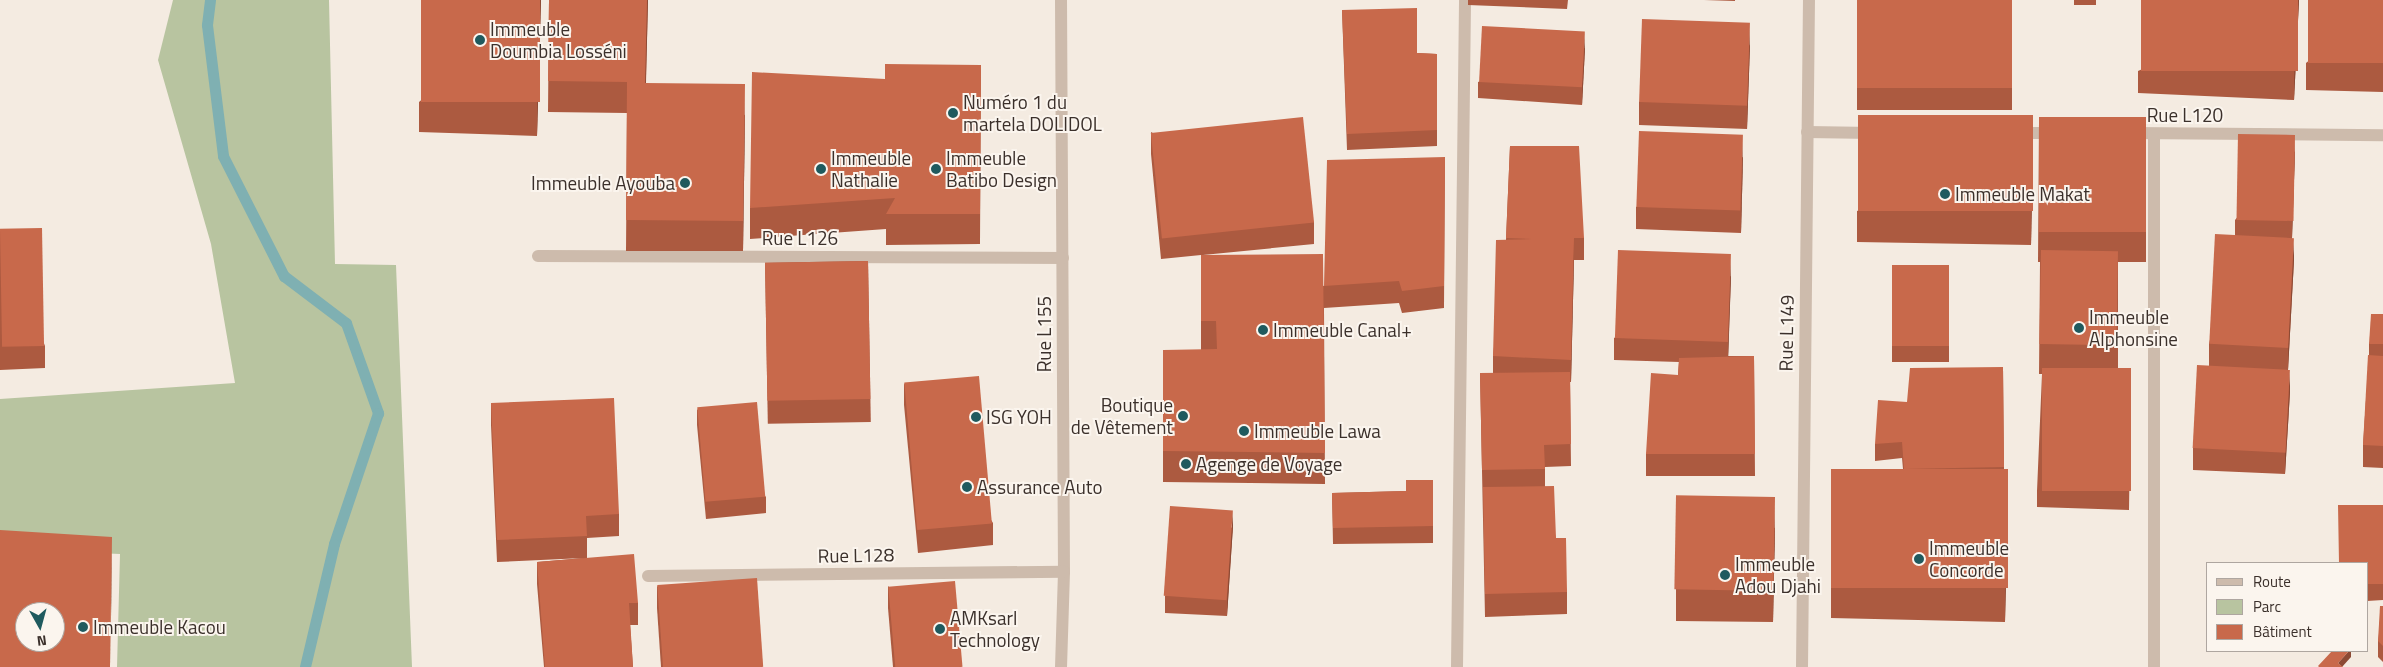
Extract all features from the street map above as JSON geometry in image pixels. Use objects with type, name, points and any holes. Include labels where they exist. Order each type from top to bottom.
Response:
[{"type":"street","name":"Rue L155","points":[[1061,0],[1064,572],[1061,667]]},
{"type":"street","points":[[1457,667],[1465,0]]},
{"type":"street","name":"Rue L149","points":[[1802,667],[1808,0]]},
{"type":"street","points":[[1807,132],[1886,133]]},
{"type":"street","points":[[2006,133],[2065,133]]},
{"type":"street","name":"Rue L120","points":[[2115,133],[2383,135]]},
{"type":"street","points":[[2154,134],[2154,667]]},
{"type":"street","name":"Rue L126","points":[[538,256],[1062,258]]},
{"type":"street","name":"Rue L128","points":[[648,576],[1064,572]]},
{"type":"green space","points":[[173,0],[329,0],[335,264],[396,265],[412,667],[117,667],[120,554],[0,549],[0,399],[235,383],[211,244],[158,60]]},
{"type":"building","name":"Immeuble Doumbia Losséni","points":[[421,0],[540,0],[540,102],[421,102]]},
{"type":"building","points":[[549,0],[647,0],[645,83],[745,84],[743,221],[626,220],[627,82],[548,81]]},
{"type":"building","points":[[1857,0],[2012,0],[2012,88],[1857,88]]},
{"type":"building","points":[[2141,0],[2298,0],[2298,71],[2141,71]]},
{"type":"building","points":[[2308,0],[2383,0],[2383,63],[2308,63]]},
{"type":"building","points":[[1417,8],[1417,53],[1437,54],[1437,130],[1347,134],[1342,10]]},
{"type":"building","points":[[1642,19],[1750,23],[1747,106],[1639,102]]},
{"type":"building","points":[[1482,26],[1585,31],[1582,87],[1479,82]]},
{"type":"building","points":[[885,64],[981,65],[980,214],[886,214],[895,198],[750,208],[752,72],[885,79]]},
{"type":"building","name":"Immeuble Makat","points":[[1858,115],[2033,115],[2033,211],[1858,211]]},
{"type":"building","points":[[1303,117],[1314,222],[1162,238],[1151,133]]},
{"type":"building","points":[[2039,117],[2146,117],[2146,232],[2039,232]]},
{"type":"building","points":[[1639,131],[1743,135],[1740,211],[1636,207]]},
{"type":"building","points":[[2238,134],[2295,135],[2293,221],[2236,220]]},
{"type":"building","points":[[1510,146],[1579,146],[1584,238],[1574,238],[1571,360],[1493,356],[1496,240],[1532,239],[1506,238]]},
{"type":"building","points":[[1445,157],[1444,286],[1402,291],[1399,281],[1324,286],[1327,160]]},
{"type":"building","points":[[42,228],[44,346],[2,347],[0,229]]},
{"type":"building","points":[[2215,234],[2294,238],[2288,348],[2209,344]]},
{"type":"building","points":[[1618,250],[1731,254],[1728,342],[1615,338]]},
{"type":"building","name":"Immeuble Alphonsine","points":[[2041,250],[2118,251],[2116,345],[2039,344]]},
{"type":"building","points":[[1323,254],[1325,453],[1163,451],[1163,350],[1217,349],[1216,321],[1201,321],[1201,255]]},
{"type":"building","points":[[868,261],[870,399],[767,401],[765,263]]},
{"type":"building","points":[[1892,265],[1949,265],[1949,346],[1892,346]]},
{"type":"building","points":[[2371,314],[2383,314],[2383,344],[2369,344]]},
{"type":"building","points":[[2368,355],[2383,356],[2383,446],[2363,445]]},
{"type":"building","points":[[1754,356],[1755,454],[1646,454],[1651,373],[1678,375],[1679,358]]},
{"type":"building","points":[[2197,365],[2290,370],[2286,453],[2193,448]]},
{"type":"building","points":[[2003,367],[2004,467],[1904,469],[1902,442],[1875,444],[1878,400],[1907,402],[1910,368]]},
{"type":"building","points":[[2042,368],[2131,368],[2131,491],[2042,491]]},
{"type":"building","points":[[1570,372],[1571,444],[1544,445],[1545,469],[1482,470],[1480,373]]},
{"type":"building","points":[[979,376],[992,523],[917,530],[904,383]]},
{"type":"building","points":[[614,398],[619,514],[586,516],[587,536],[497,540],[491,403]]},
{"type":"building","points":[[757,402],[765,497],[706,502],[697,407]]},
{"type":"building","name":"Immeuble Concorde","points":[[1831,469],[2008,469],[2008,588],[1831,588]]},
{"type":"building","points":[[1406,480],[1433,480],[1433,526],[1333,528],[1332,493],[1406,491]]},
{"type":"building","points":[[1554,486],[1556,538],[1566,538],[1567,592],[1485,594],[1483,487]]},
{"type":"building","name":"Immeuble Adou Djahi","points":[[1676,495],[1775,497],[1773,591],[1674,589]]},
{"type":"building","points":[[2338,505],[2383,505],[2383,584],[2368,584],[2368,562],[2339,562]]},
{"type":"building","points":[[1170,506],[1233,510],[1227,600],[1164,596]]},
{"type":"building","name":"Immeuble Kacou","points":[[0,530],[112,537],[110,667],[0,667]]},
{"type":"building","points":[[634,554],[638,603],[629,603],[633,667],[545,667],[537,562]]},
{"type":"building","points":[[757,578],[763,667],[663,667],[657,585]]},
{"type":"building","points":[[955,581],[962,667],[895,667],[888,587]]},
{"type":"building","points":[[2380,606],[2383,606],[2383,646],[2378,641]]},
{"type":"building","points":[[2331,652],[2348,652],[2338,663],[2343,667],[2318,666]]},
{"type":"waterway","points":[[210,0],[207,25],[223,156],[284,276],[346,323],[378,413],[334,544],[305,667]]},
{"type":"place","name":"Immeuble Doumbia Losséni","points":[[480,40]]},
{"type":"place","name":"Numéro 1 du martela DOLIDOL","points":[[953,113]]},
{"type":"place","name":"Immeuble Nathalie","points":[[821,169]]},
{"type":"place","name":"Immeuble Batibo Design","points":[[936,169]]},
{"type":"place","name":"Immeuble Ayouba","points":[[685,183]]},
{"type":"place","name":"Immeuble Makat","points":[[1945,194]]},
{"type":"place","name":"Immeuble Alphonsine","points":[[2079,328]]},
{"type":"place","name":"Immeuble Canal+","points":[[1263,330]]},
{"type":"place","name":"Boutique de Vêtement","points":[[1183,416]]},
{"type":"place","name":"ISG YOH","points":[[976,417]]},
{"type":"place","name":"Immeuble Lawa","points":[[1244,431]]},
{"type":"place","name":"Agenge de Voyage","points":[[1186,464]]},
{"type":"place","name":"Assurance Auto","points":[[967,487]]},
{"type":"place","name":"Immeuble Concorde","points":[[1919,559]]},
{"type":"place","name":"Immeuble Adou Djahi","points":[[1725,575]]},
{"type":"place","name":"Immeuble Kacou","points":[[83,627]]},
{"type":"place","name":"AMKsarl Technology","points":[[940,629]]}]
